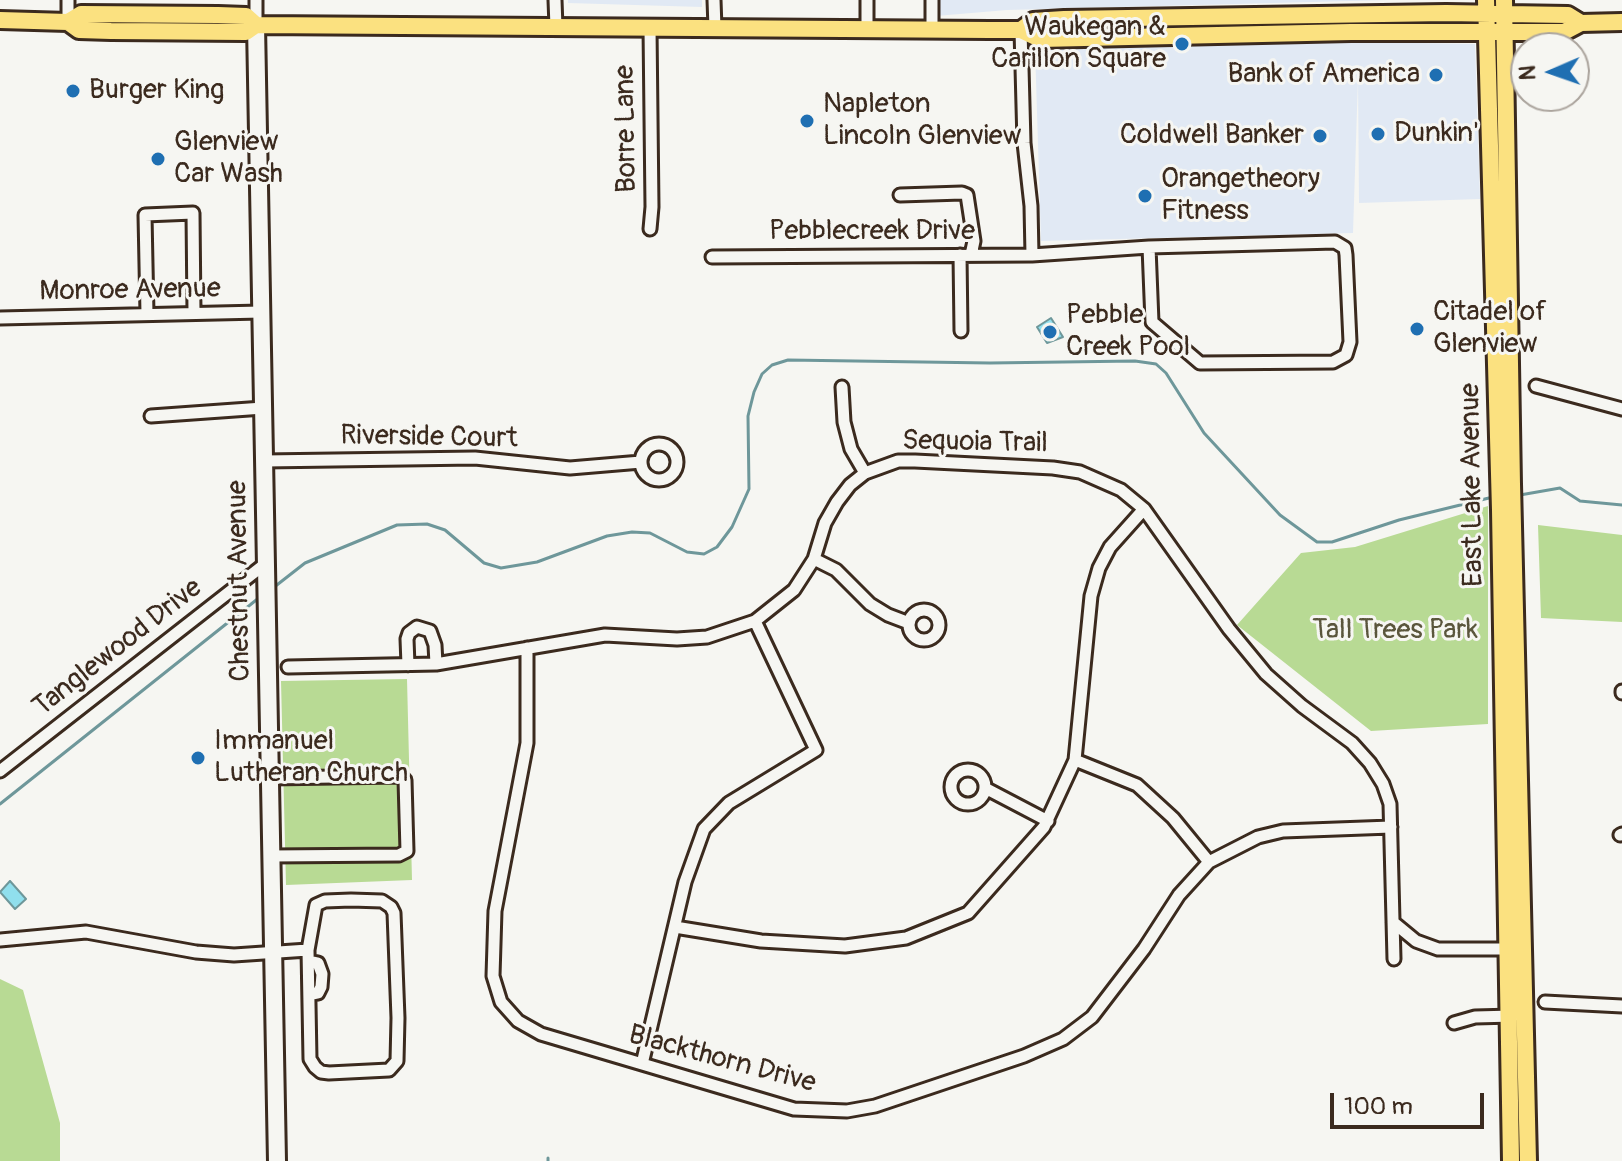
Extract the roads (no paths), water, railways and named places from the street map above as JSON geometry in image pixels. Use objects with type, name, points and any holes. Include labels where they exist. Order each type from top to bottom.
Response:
[{"type":"main road","points":[[1446,13],[1474,0]]},
{"type":"main road","points":[[1515,0],[1542,15]]},
{"type":"main road","points":[[1021,30],[1033,21],[1064,19],[1446,13],[1486,7],[1504,7],[1542,15],[1568,15],[1581,23]]},
{"type":"main road","name":"East Lake Avenue","points":[[1486,7],[1506,510],[1516,1016],[1511,1161]]},
{"type":"main road","name":"East Lake Avenue","points":[[1504,7],[1505,484]]},
{"type":"main road","points":[[0,20],[68,22],[81,14],[218,15],[246,16],[256,25],[1021,30],[1040,39],[1510,32]]},
{"type":"main road","points":[[1564,32],[1581,23],[1622,22]]},
{"type":"main road","points":[[1444,32],[1473,42],[1487,62]]},
{"type":"main road","points":[[1505,77],[1510,66]]},
{"type":"main road","name":"East Lake Avenue","points":[[1516,1016],[1528,1161]]},
{"type":"street","points":[[68,0],[68,22]]},
{"type":"street","name":"Chestnut Avenue","points":[[256,0],[277,1161]]},
{"type":"street","points":[[555,0],[556,27]]},
{"type":"street","points":[[714,0],[715,28]]},
{"type":"street","points":[[867,0],[867,29]]},
{"type":"street","points":[[932,0],[932,30]]},
{"type":"street","name":"Borre Lane","points":[[650,28],[650,229]]},
{"type":"street","points":[[1021,30],[1024,143],[1031,206],[1032,255]]},
{"type":"street","points":[[900,195],[967,195],[974,241],[965,255],[961,331]]},
{"type":"street","points":[[147,314],[145,215],[193,213],[194,313]]},
{"type":"street","name":"Pebblecreek Drive","points":[[712,257],[1032,255],[1149,247],[1335,242],[1341,245],[1346,255],[1349,351],[1342,359],[1333,362],[1206,365],[1195,360],[1152,322],[1149,247]]},
{"type":"street","name":"Monroe Avenue","points":[[0,318],[261,312]]},
{"type":"street","points":[[1536,386],[1622,409]]},
{"type":"street","points":[[842,387],[844,422],[851,449],[865,473]]},
{"type":"street","points":[[151,416],[263,408]]},
{"type":"street","name":"Riverside Court","points":[[264,461],[475,458],[570,468],[641,462]]},
{"type":"street","name":"Sequoia Trail","points":[[288,667],[436,664],[605,635],[677,639],[707,637],[755,621],[794,590],[814,559],[825,523],[837,502],[850,485],[865,473],[898,461],[1080,472],[1121,490],[1144,509],[1229,629],[1266,674],[1302,706],[1352,743],[1370,763],[1383,784],[1390,804],[1394,959]]},
{"type":"street","points":[[675,927],[761,941],[845,946],[906,938],[968,913],[1048,821],[1075,760],[1091,596],[1099,568],[1110,547],[1144,509]]},
{"type":"street","points":[[814,559],[836,570],[870,604],[909,623]]},
{"type":"street","name":"Tanglewood Drive","points":[[0,771],[265,571]]},
{"type":"street","points":[[642,1064],[685,882],[704,829],[729,803],[816,750],[755,621]]},
{"type":"street","points":[[408,665],[407,639],[417,627],[430,631],[435,645],[436,664]]},
{"type":"street","name":"Blackthorn Drive","points":[[527,648],[527,743],[495,911],[493,976],[501,1002],[518,1021],[541,1034],[794,1109],[847,1111],[875,1106],[1024,1056],[1063,1039],[1092,1017],[1144,949],[1179,895],[1209,862],[1258,837],[1283,831],[1391,827]]},
{"type":"street","points":[[1075,760],[1125,779],[1150,795],[1209,862]]},
{"type":"street","points":[[270,778],[400,776],[405,780],[407,851],[399,855],[271,856]]},
{"type":"street","points":[[985,788],[1048,821]]},
{"type":"street","points":[[325,901],[382,901],[391,907],[394,913],[398,1018],[395,1065],[384,1071],[329,1073],[315,1067],[310,1059],[309,955],[316,905],[325,901]]},
{"type":"street","points":[[1393,922],[1416,941],[1438,949],[1515,949]]},
{"type":"street","points":[[0,940],[13,941],[60,932],[86,932],[196,952],[309,955]]},
{"type":"street","points":[[1545,1002],[1622,1006]]},
{"type":"street","points":[[1454,1023],[1475,1017],[1516,1016]]},
{"type":"water","name":"Pebble Creek Pool","points":[[1051,318],[1063,337],[1047,343],[1037,327]]},
{"type":"water","points":[[10,881],[26,899],[15,909],[0,892]]},
{"type":"waterway","points":[[273,588],[305,563],[397,525],[427,524],[445,530],[484,563],[501,568],[537,562],[607,536],[632,532],[650,533],[687,552],[704,554],[717,547],[732,527],[749,489],[748,416],[754,392],[762,374],[772,365],[788,360],[990,363],[1135,361],[1156,364],[1166,373],[1204,433],[1280,515],[1317,542],[1332,542],[1399,520],[1493,497]]},
{"type":"waterway","points":[[1520,495],[1560,488],[1580,501],[1622,505]]},
{"type":"waterway","points":[[0,804],[260,597]]},
{"type":"place","name":"Waukegan & Carillon Square","points":[[1182,44]]},
{"type":"place","name":"Bank of America","points":[[1436,75]]},
{"type":"place","name":"Burger King","points":[[73,91]]},
{"type":"place","name":"Napleton Lincoln Glenview","points":[[807,121]]},
{"type":"place","name":"Dunkin'","points":[[1378,134]]},
{"type":"place","name":"Coldwell Banker","points":[[1320,136]]},
{"type":"place","name":"Glenview Car Wash","points":[[158,159]]},
{"type":"place","name":"Orangetheory Fitness","points":[[1145,196]]},
{"type":"place","name":"Citadel of Glenview","points":[[1417,329]]},
{"type":"place","name":"Pebble Creek Pool","points":[[1050,332]]},
{"type":"place","name":"Immanuel Lutheran Church","points":[[198,758]]},
{"type":"park label","name":"Tall Trees Park","points":[[1395,631]]}]
